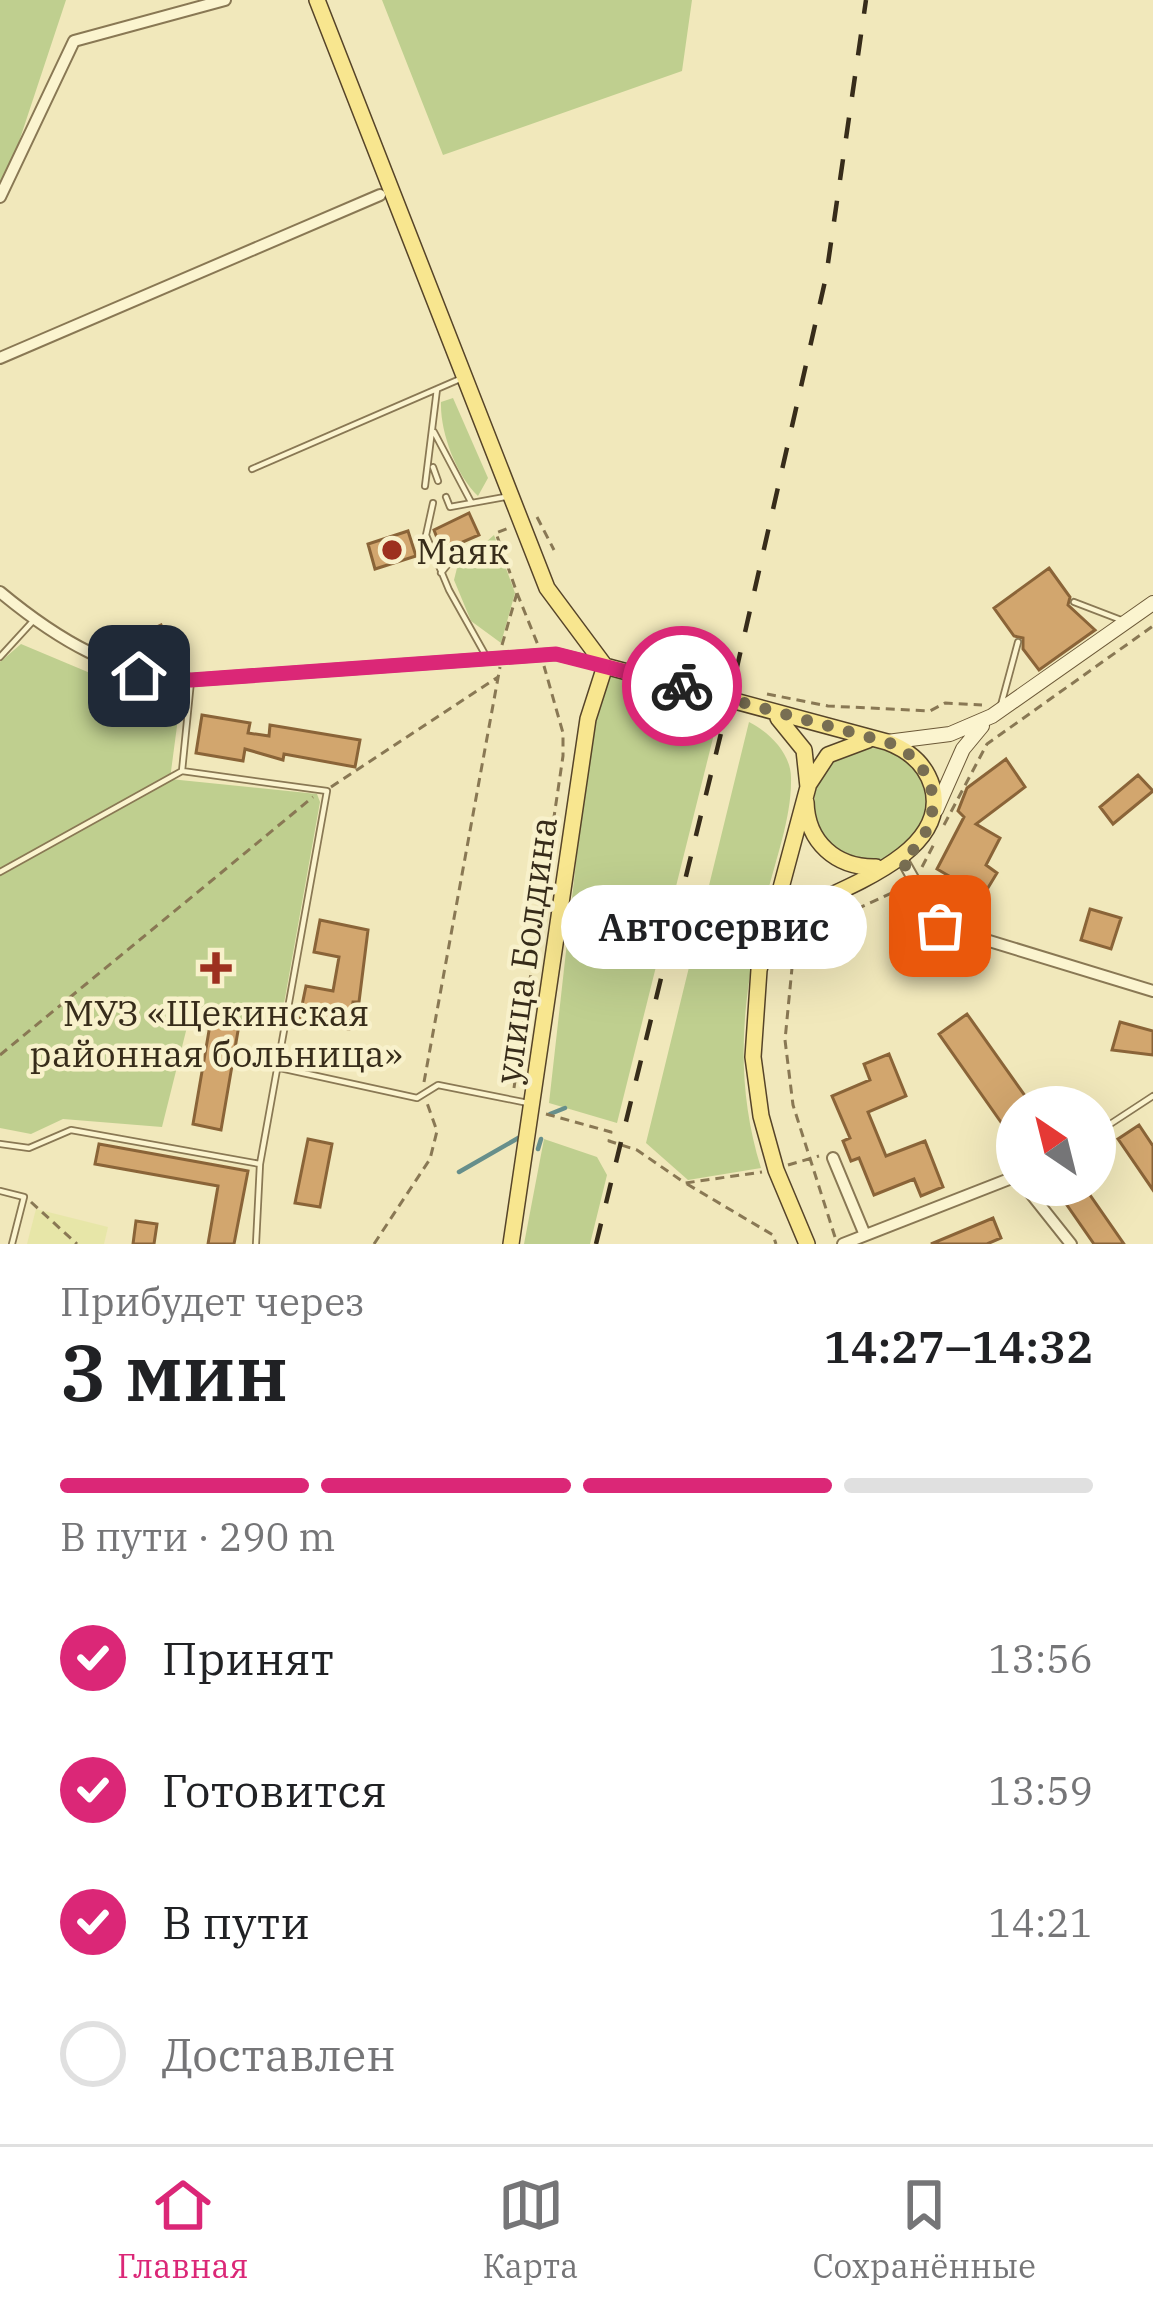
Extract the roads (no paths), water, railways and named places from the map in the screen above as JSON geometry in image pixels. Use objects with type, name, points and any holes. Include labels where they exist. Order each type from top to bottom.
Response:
[{"type":"main road","points":[[317,0],[547,589],[604,666],[881,741],[910,753],[926,772],[934,796],[932,821],[921,843],[896,862],[770,925]]},
{"type":"main road","name":"улица Болдина","points":[[511,1244],[588,719],[604,666]]},
{"type":"main road","points":[[765,710],[787,724],[805,750],[809,824],[831,854],[853,866],[896,862]]},
{"type":"main road","points":[[807,1244],[760,1116],[753,1057],[759,970],[807,793],[828,755],[850,743],[881,741]]},
{"type":"street","points":[[0,197],[74,40],[225,0]]},
{"type":"street","points":[[0,358],[380,195]]},
{"type":"street","points":[[0,592],[34,620],[139,676],[191,680],[541,654],[604,666]]},
{"type":"street","points":[[881,741],[950,734],[998,709],[1153,603]]},
{"type":"street","points":[[932,821],[963,749],[998,709]]},
{"type":"street","points":[[896,862],[915,883],[940,926],[1153,991]]},
{"type":"street","points":[[828,1157],[866,1235]]},
{"type":"street","points":[[840,1244],[996,1184]]},
{"type":"street","points":[[1041,1206],[1071,1244]]},
{"type":"lane","points":[[252,469],[465,376]]},
{"type":"lane","points":[[425,486],[437,389]]},
{"type":"lane","points":[[431,427],[471,502]]},
{"type":"lane","points":[[431,461],[438,481]]},
{"type":"lane","points":[[446,497],[450,507],[511,496]]},
{"type":"lane","points":[[433,503],[426,535],[442,573],[493,656]]},
{"type":"lane","points":[[442,573],[460,549]]},
{"type":"lane","points":[[1074,602],[1127,622]]},
{"type":"lane","points":[[0,656],[34,620]]},
{"type":"lane","points":[[998,709],[1018,641]]},
{"type":"lane","points":[[182,771],[191,680]]},
{"type":"lane","points":[[0,872],[182,771],[327,790],[260,1164],[256,1244]]},
{"type":"lane","points":[[280,1068],[424,1098],[438,1085],[533,1108]]},
{"type":"lane","points":[[1116,1120],[1153,1096]]},
{"type":"lane","points":[[0,1144],[29,1148],[71,1130],[260,1164]]},
{"type":"lane","points":[[0,1191],[24,1197],[11,1244]]},
{"type":"waterway","points":[[550,1114],[565,1108]]},
{"type":"waterway","points":[[459,1172],[520,1137]]},
{"type":"waterway","points":[[538,1149],[541,1139]]},
{"type":"railway","points":[[596,1244],[735,676],[826,277],[866,0]]},
{"type":"place","name":"Маяк","points":[[392,550]]},
{"type":"place","name":"Автосервис","points":[[940,926]]},
{"type":"place","name":"МУЗ «Щекинская районная больница»","points":[[216,968]]}]
